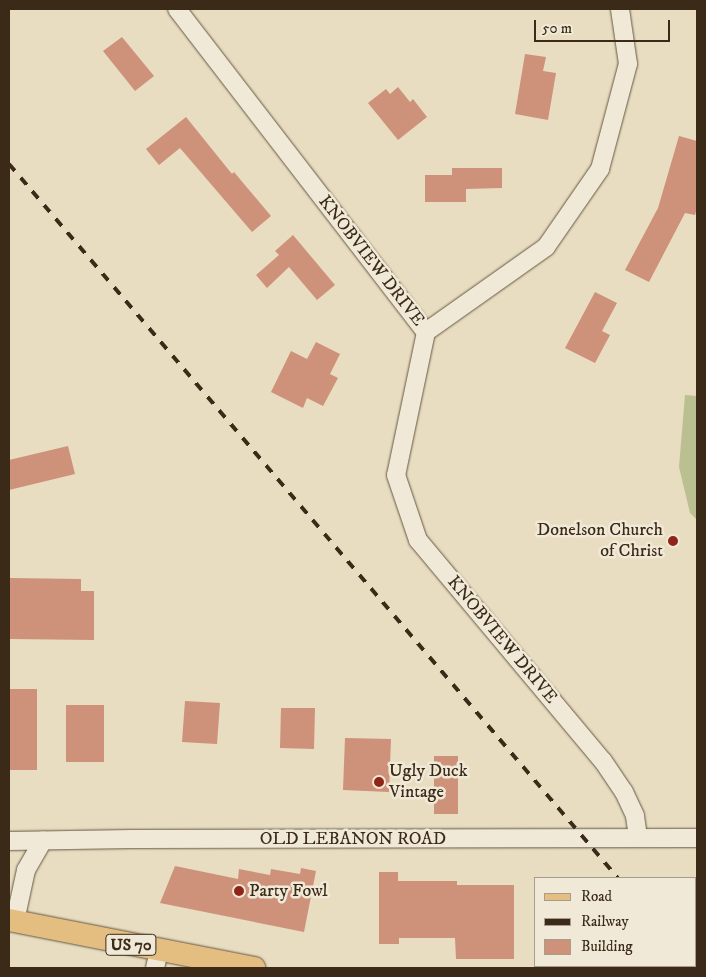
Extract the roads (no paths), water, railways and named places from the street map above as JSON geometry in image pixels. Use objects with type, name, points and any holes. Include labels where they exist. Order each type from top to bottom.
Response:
[{"type":"main road","name":"US 70","points":[[12,921],[157,959],[254,968]]},
{"type":"street","name":"KNOBVIEW DRIVE","points":[[177,9],[426,332],[396,475],[418,540],[603,761],[624,792],[635,816],[638,837]]},
{"type":"street","points":[[426,332],[546,247],[600,169],[628,64],[620,9]]},
{"type":"street","name":"OLD LEBANON ROAD","points":[[9,841],[697,838]]},
{"type":"street","points":[[12,921],[26,870],[43,840]]},
{"type":"railway","points":[[9,164],[617,877]]},
{"type":"place","name":"Donelson Church of Christ","points":[[673,541]]},
{"type":"place","name":"Ugly Duck Vintage","points":[[379,782]]},
{"type":"place","name":"Party Fowl","points":[[239,891]]}]
